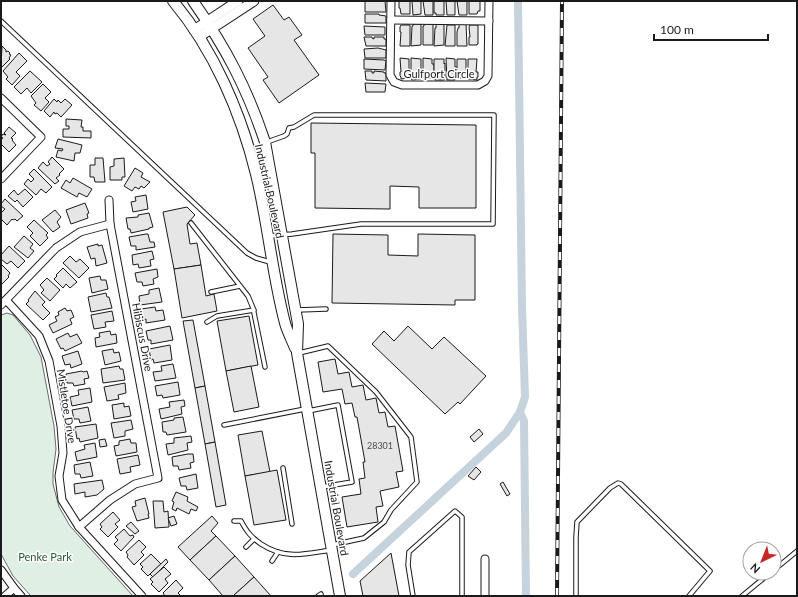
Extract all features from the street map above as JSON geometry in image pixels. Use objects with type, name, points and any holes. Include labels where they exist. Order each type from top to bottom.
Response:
[{"type":"main road","name":"Industrial Boulevard","points":[[173,1],[196,34],[222,80],[241,122],[256,175],[285,324],[298,353]]},
{"type":"main road","name":"Industrial Boulevard","points":[[193,1],[224,48],[242,81],[265,142],[298,324],[298,353],[340,596]]},
{"type":"street","points":[[196,34],[238,1]]},
{"type":"street","points":[[209,25],[254,1]]},
{"type":"street","name":"Gulfport Circle","points":[[391,1],[390,74],[394,82],[402,85],[478,85],[485,82],[488,76],[489,1]]},
{"type":"street","points":[[391,20],[489,21]]},
{"type":"street","points":[[1,98],[41,137],[1,179]]},
{"type":"street","name":"Hibiscus Drive","points":[[79,527],[110,500],[135,484],[158,478],[110,224],[109,200]]},
{"type":"street","points":[[4,302],[56,248],[80,232],[110,224]]},
{"type":"street","name":"Mistletoe Drive","points":[[4,302],[39,336],[49,361],[61,426],[62,453],[59,476],[62,500],[79,527],[142,596]]},
{"type":"street","points":[[485,559],[485,596]]},
{"type":"street","points":[[1,570],[21,596]]},
{"type":"street","points":[[5,596],[14,588]]},
{"type":"lane","points":[[1,21],[247,253],[256,258],[273,263]]},
{"type":"lane","points":[[265,142],[284,136],[287,134],[289,128],[314,115],[494,115],[493,224],[361,224],[268,236]]},
{"type":"lane","points":[[191,224],[248,296],[254,310],[265,367]]},
{"type":"lane","points":[[211,292],[240,286]]},
{"type":"lane","points":[[295,310],[326,308]]},
{"type":"lane","points":[[207,322],[217,316],[254,310]]},
{"type":"lane","points":[[234,521],[242,521],[246,532],[272,551],[299,555],[364,538],[384,522],[391,510],[418,482],[411,437],[376,392],[328,346],[298,353]]},
{"type":"lane","points":[[224,425],[338,405],[352,482],[321,488]]},
{"type":"lane","points":[[283,468],[292,524]]},
{"type":"lane","points":[[576,596],[578,522],[610,488],[618,483],[621,484],[710,571],[689,596]]},
{"type":"lane","points":[[413,596],[408,565],[410,552],[455,511],[462,517],[462,596]]},
{"type":"lane","points":[[246,547],[254,539]]},
{"type":"lane","points":[[782,563],[797,551]]},
{"type":"lane","points":[[272,561],[278,552]]},
{"type":"lane","points":[[742,596],[760,581]]},
{"type":"green space","name":"Penke Park","points":[[7,313],[13,315],[30,335],[41,357],[54,426],[56,449],[53,484],[59,507],[70,526],[133,596],[31,596],[13,576],[1,554],[1,315]]},
{"type":"building","points":[[365,1],[385,1],[386,12],[365,12]]},
{"type":"building","points":[[399,1],[410,1],[410,14],[401,14]]},
{"type":"building","points":[[412,1],[421,1],[421,14],[413,15]]},
{"type":"building","points":[[423,1],[433,1],[433,15],[425,15]]},
{"type":"building","points":[[434,1],[444,1],[444,15],[436,15],[436,13],[434,13]]},
{"type":"building","points":[[446,1],[455,1],[455,15],[447,15]]},
{"type":"building","points":[[457,1],[467,1],[467,15],[459,15]]},
{"type":"building","points":[[469,1],[480,1],[480,11],[478,11],[477,14],[469,14]]},
{"type":"building","points":[[273,5],[284,20],[289,17],[302,35],[294,40],[319,75],[279,103],[263,80],[268,77],[248,48],[265,36],[253,19]]},
{"type":"building","points":[[365,14],[379,14],[386,16],[386,23],[365,23]]},
{"type":"building","points":[[413,24],[421,24],[421,45],[411,46]]},
{"type":"building","points":[[424,24],[433,24],[433,45],[423,45]]},
{"type":"building","points":[[436,24],[444,24],[444,45],[434,46]]},
{"type":"building","points":[[459,24],[466,24],[467,46],[457,46],[457,32]]},
{"type":"building","points":[[401,25],[410,25],[410,46],[400,46]]},
{"type":"building","points":[[447,25],[455,25],[455,46],[445,46]]},
{"type":"building","points":[[470,25],[478,25],[477,45],[469,45]]},
{"type":"building","points":[[364,26],[385,27],[385,35],[365,35]]},
{"type":"building","points":[[364,37],[372,37],[374,39],[374,37],[384,37],[384,39],[386,39],[386,46],[366,46]]},
{"type":"building","points":[[2,46],[6,52],[8,51],[11,55],[9,58],[10,59],[2,67],[1,66]]},
{"type":"building","points":[[378,48],[386,50],[386,58],[365,58],[364,49]]},
{"type":"building","points":[[19,53],[27,61],[16,72],[20,76],[12,85],[6,79],[8,77],[3,71]]},
{"type":"building","points":[[400,58],[409,59],[409,78],[401,79]]},
{"type":"building","points":[[411,58],[421,59],[421,79],[412,80],[411,78]]},
{"type":"building","points":[[423,58],[432,59],[432,64],[434,64],[434,78],[423,78]]},
{"type":"building","points":[[446,58],[455,59],[455,67],[457,67],[455,80],[447,80]]},
{"type":"building","points":[[364,59],[386,61],[385,70],[364,69]]},
{"type":"building","points":[[434,59],[444,59],[444,80],[435,80],[434,78]]},
{"type":"building","points":[[457,59],[466,59],[466,78],[458,78]]},
{"type":"building","points":[[468,59],[477,59],[477,80],[468,79]]},
{"type":"building","points":[[30,71],[42,82],[31,93],[27,88],[21,94],[14,87]]},
{"type":"building","points":[[365,71],[372,71],[372,73],[374,73],[374,71],[384,72],[386,73],[386,81],[366,80]]},
{"type":"building","points":[[365,83],[386,84],[385,92],[366,92]]},
{"type":"building","points":[[43,84],[51,92],[45,98],[49,102],[41,111],[34,105],[36,103],[31,96]]},
{"type":"building","points":[[54,99],[61,103],[65,99],[72,105],[61,117],[54,112],[50,117],[44,111]]},
{"type":"building","points":[[66,119],[82,120],[81,127],[83,127],[83,131],[91,131],[91,138],[63,137],[63,129],[69,129],[69,126],[66,126]]},
{"type":"building","points":[[311,123],[476,125],[476,208],[419,208],[419,187],[390,186],[390,209],[315,208],[315,153],[311,153]]},
{"type":"building","points":[[9,127],[16,133],[11,138],[16,145],[9,152],[1,144],[1,140],[3,138],[1,137],[3,134],[6,135],[4,133]]},
{"type":"building","points":[[58,139],[82,145],[80,153],[75,153],[74,161],[56,157],[58,150],[62,151],[63,149],[55,148]]},
{"type":"building","points":[[52,157],[64,169],[56,178],[59,181],[55,184],[38,168],[43,162],[47,166],[50,164],[48,162]]},
{"type":"building","points":[[95,158],[103,158],[105,182],[95,182],[94,177],[90,177],[90,165],[95,165]]},
{"type":"building","points":[[124,158],[125,177],[122,177],[122,180],[110,180],[110,167],[114,166],[114,159]]},
{"type":"building","points":[[135,168],[143,173],[141,177],[150,182],[144,188],[141,186],[139,189],[135,187],[132,191],[124,186]]},
{"type":"building","points":[[34,169],[52,187],[46,193],[41,189],[36,195],[24,184],[28,179],[31,182],[34,179],[29,174]]},
{"type":"building","points":[[73,178],[92,189],[87,197],[79,193],[77,197],[61,188],[66,180],[70,183]]},
{"type":"building","points":[[25,189],[33,197],[23,207],[17,200],[15,202],[8,196],[14,190],[18,195]]},
{"type":"building","points":[[146,195],[148,209],[133,212],[131,202],[136,201],[135,197]]},
{"type":"building","points":[[5,199],[23,216],[17,221],[12,219],[7,225],[1,219],[1,210],[2,212],[5,209],[1,206],[1,204]]},
{"type":"building","points":[[85,203],[89,213],[87,214],[88,218],[71,224],[66,210]]},
{"type":"building","points":[[187,207],[195,215],[187,224],[190,244],[197,243],[201,265],[174,269],[163,212]]},
{"type":"building","points":[[55,210],[61,217],[57,222],[60,227],[53,232],[42,220]]},
{"type":"building","points":[[149,213],[153,227],[131,233],[130,229],[128,229],[126,218],[138,217],[138,215]]},
{"type":"building","points":[[34,220],[48,233],[46,235],[48,238],[40,246],[30,236],[33,233],[27,227]]},
{"type":"building","points":[[148,234],[150,242],[154,242],[155,247],[136,250],[136,246],[131,246],[129,237]]},
{"type":"building","points":[[333,234],[388,235],[388,255],[418,256],[418,234],[475,235],[475,300],[455,300],[455,305],[332,303]]},
{"type":"building","points":[[24,236],[33,244],[30,248],[34,251],[28,258],[14,247]]},
{"type":"building","points":[[98,244],[98,246],[102,245],[107,263],[96,266],[95,258],[91,259],[87,247]]},
{"type":"building","points":[[9,246],[25,261],[18,268],[11,261],[7,264],[1,259],[1,255]]},
{"type":"building","points":[[152,251],[154,259],[150,260],[151,266],[139,268],[138,264],[133,265],[132,255]]},
{"type":"building","points":[[70,256],[76,262],[80,259],[89,268],[79,278],[63,263]]},
{"type":"building","points":[[1,264],[10,273],[8,276],[9,277],[1,285]]},
{"type":"building","points":[[201,265],[206,296],[214,294],[217,311],[182,318],[174,269]]},
{"type":"building","points":[[63,268],[77,282],[70,288],[66,284],[63,288],[54,279]]},
{"type":"building","points":[[157,269],[158,277],[153,279],[154,284],[143,286],[142,282],[137,282],[135,273]]},
{"type":"building","points":[[100,276],[101,280],[106,280],[108,289],[92,293],[89,278]]},
{"type":"building","points":[[47,278],[60,290],[50,301],[41,293],[44,290],[40,285]]},
{"type":"building","points":[[159,288],[162,302],[140,305],[139,296],[149,294],[149,290]]},
{"type":"building","points":[[35,291],[45,302],[42,305],[50,313],[43,320],[26,304]]},
{"type":"building","points":[[106,293],[107,297],[109,297],[112,308],[91,312],[88,297]]},
{"type":"building","points":[[155,307],[156,311],[163,310],[165,320],[146,323],[146,319],[143,320],[141,309]]},
{"type":"building","points":[[65,308],[67,311],[71,310],[74,317],[70,319],[72,324],[53,333],[49,325],[57,321],[55,317],[59,315],[58,312]]},
{"type":"building","points":[[112,311],[114,321],[105,322],[106,327],[94,329],[91,315]]},
{"type":"building","points":[[249,316],[258,365],[226,371],[217,321]]},
{"type":"building","points":[[193,320],[205,386],[195,388],[183,321]]},
{"type":"building","points":[[170,326],[173,340],[151,344],[151,340],[148,340],[146,331]]},
{"type":"building","points":[[408,326],[432,349],[444,337],[486,376],[460,404],[458,402],[445,414],[372,344],[384,331],[394,341]]},
{"type":"building","points":[[110,331],[111,335],[116,334],[117,343],[96,347],[95,338],[100,337],[99,333]]},
{"type":"building","points":[[68,333],[70,337],[77,334],[82,343],[65,351],[63,348],[61,349],[56,339]]},
{"type":"building","points":[[170,345],[172,360],[154,363],[153,359],[151,360],[149,349]]},
{"type":"building","points":[[113,349],[114,353],[119,352],[121,361],[105,365],[102,351]]},
{"type":"building","points":[[78,351],[82,364],[71,368],[70,364],[65,365],[62,356]]},
{"type":"building","points":[[335,359],[338,374],[349,372],[352,387],[363,385],[366,400],[376,398],[379,413],[385,412],[388,427],[395,426],[403,471],[396,472],[399,487],[380,491],[383,506],[376,507],[378,522],[347,527],[342,497],[361,494],[359,479],[365,478],[363,462],[365,462],[357,417],[355,417],[352,403],[345,404],[342,389],[323,392],[318,362]]},
{"type":"building","points":[[173,364],[176,378],[155,381],[153,372],[162,371],[161,366]]},
{"type":"building","points":[[119,366],[120,369],[123,369],[125,380],[103,383],[101,369]]},
{"type":"building","points":[[251,366],[259,407],[234,412],[226,371]]},
{"type":"building","points":[[87,371],[89,378],[84,379],[85,384],[74,386],[73,383],[67,383],[66,374]]},
{"type":"building","points":[[178,382],[180,395],[163,398],[162,395],[157,396],[155,386]]},
{"type":"building","points":[[125,383],[126,393],[118,395],[119,399],[107,401],[104,387]]},
{"type":"building","points":[[205,386],[215,442],[205,444],[195,388]]},
{"type":"building","points":[[90,388],[92,402],[72,406],[70,397],[79,395],[78,390]]},
{"type":"building","points":[[184,400],[185,406],[181,407],[182,414],[161,419],[159,409],[170,407],[169,402]]},
{"type":"building","points":[[124,403],[124,407],[129,406],[131,416],[114,419],[112,405]]},
{"type":"building","points":[[88,407],[91,421],[80,423],[79,419],[74,419],[72,410]]},
{"type":"building","points":[[183,417],[186,432],[167,435],[166,432],[163,432],[162,422]]},
{"type":"building","points":[[131,420],[133,429],[125,431],[125,436],[114,438],[111,423]]},
{"type":"building","points":[[96,424],[98,438],[80,442],[79,438],[77,439],[75,427]]},
{"type":"building","points":[[479,429],[483,434],[474,442],[470,437]]},
{"type":"building","points":[[262,431],[270,472],[245,476],[238,435]]},
{"type":"building","points":[[191,436],[192,442],[187,443],[188,450],[168,455],[166,444],[174,443],[174,438]]},
{"type":"building","points":[[105,439],[107,446],[100,447],[99,440]]},
{"type":"building","points":[[130,439],[131,443],[136,443],[137,452],[116,456],[114,446],[119,445],[119,441]]},
{"type":"building","points":[[215,442],[226,505],[216,507],[205,444]]},
{"type":"building","points":[[95,443],[97,457],[77,461],[75,452],[85,449],[84,445]]},
{"type":"building","points":[[193,454],[194,462],[190,463],[191,468],[179,470],[178,466],[173,466],[172,457]]},
{"type":"building","points":[[138,455],[140,465],[130,467],[131,472],[120,474],[117,459]]},
{"type":"building","points":[[90,462],[93,476],[81,478],[80,474],[75,474],[74,465]]},
{"type":"building","points":[[476,467],[481,472],[474,480],[468,476]]},
{"type":"building","points":[[277,470],[286,520],[254,525],[245,476]]},
{"type":"building","points":[[196,474],[198,488],[187,490],[186,486],[181,486],[179,478]]},
{"type":"building","points":[[102,480],[104,489],[97,495],[85,497],[85,492],[75,494],[74,484]]},
{"type":"building","points":[[503,482],[510,494],[507,496],[500,484]]},
{"type":"building","points":[[176,492],[188,497],[187,501],[198,507],[196,511],[191,509],[189,514],[177,508],[176,511],[172,509],[174,502],[172,501]]},
{"type":"building","points":[[145,498],[149,518],[137,521],[132,507],[136,506],[135,501]]},
{"type":"building","points":[[153,501],[163,501],[164,512],[168,511],[169,527],[155,528]]},
{"type":"building","points":[[113,512],[120,520],[115,524],[118,527],[108,537],[100,529],[102,527],[100,524]]},
{"type":"building","points":[[174,516],[177,524],[171,526],[168,518]]},
{"type":"building","points":[[212,516],[218,523],[211,531],[216,536],[190,560],[178,547]]},
{"type":"building","points":[[131,522],[139,531],[135,534],[126,526]]},
{"type":"building","points":[[124,529],[130,536],[133,535],[134,537],[121,551],[114,544],[118,540],[115,537]]},
{"type":"building","points":[[216,536],[235,556],[209,580],[190,560]]},
{"type":"building","points":[[139,540],[146,547],[141,552],[144,555],[134,565],[127,557],[128,555],[126,552]]},
{"type":"building","points":[[391,553],[399,596],[363,596],[360,581]]},
{"type":"building","points":[[151,554],[161,564],[148,576],[141,569],[143,567],[140,564]]},
{"type":"building","points":[[235,556],[254,577],[233,596],[223,596],[209,580]]},
{"type":"building","points":[[166,559],[168,562],[153,577],[150,574]]},
{"type":"building","points":[[164,567],[171,574],[165,579],[168,583],[159,592],[151,584],[153,582],[150,579]]},
{"type":"building","points":[[254,577],[271,596],[233,596]]},
{"type":"building","points":[[176,580],[183,588],[178,593],[181,596],[165,596],[163,593]]},
{"type":"waterway","points":[[353,574],[506,433],[520,412],[525,397],[522,307],[518,1]]},
{"type":"waterway","points":[[520,412],[524,421],[526,596]]},
{"type":"railway","points":[[557,596],[562,1]]}]
